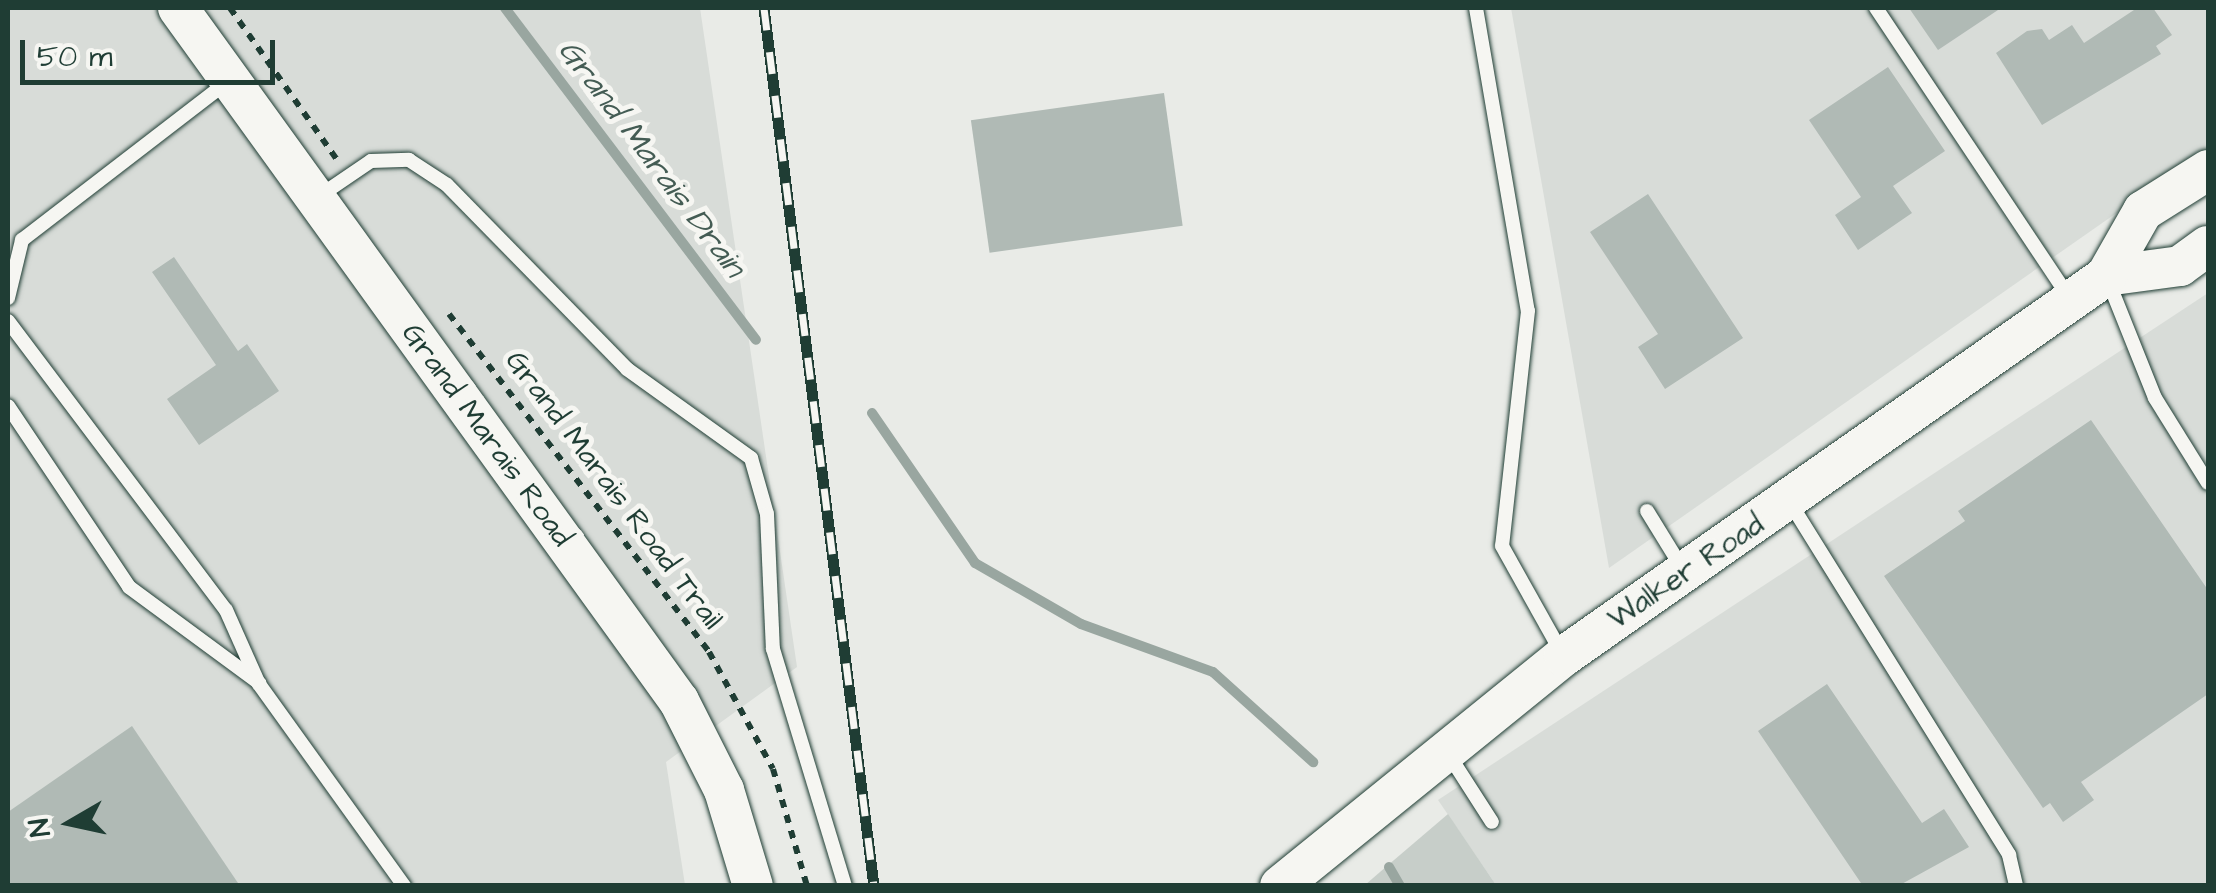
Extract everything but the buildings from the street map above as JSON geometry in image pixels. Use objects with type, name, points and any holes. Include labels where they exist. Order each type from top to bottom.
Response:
[{"type":"main road","name":"Grand Marais Road","points":[[178,8],[679,701],[724,790],[754,886]]},
{"type":"main road","name":"Walker Road","points":[[1280,886],[1444,748],[1564,656],[1789,502],[2106,276],[2142,211],[2208,170]]},
{"type":"main road","name":"Walker Road","points":[[2106,276],[2180,266],[2208,246]]},
{"type":"lane","points":[[1476,8],[1528,311],[1502,546],[1564,656]]},
{"type":"lane","points":[[1876,8],[2072,301]]},
{"type":"lane","points":[[8,298],[10,273],[22,240],[230,80]]},
{"type":"lane","points":[[316,198],[371,161],[409,160],[447,185],[627,369],[750,458],[767,514],[773,649],[845,886]]},
{"type":"lane","points":[[2106,276],[2155,398],[2208,483]]},
{"type":"lane","points":[[8,320],[226,610],[259,684],[404,886]]},
{"type":"lane","points":[[8,406],[129,587],[259,684]]},
{"type":"lane","points":[[1789,502],[2009,854],[2016,886]]},
{"type":"lane","points":[[1648,511],[1685,573]]},
{"type":"lane","points":[[1444,748],[1492,822]]},
{"type":"path","points":[[230,8],[339,162]]},
{"type":"path","name":"Grand Marais Road Trail","points":[[436,298],[709,652],[773,769],[807,886]]},
{"type":"shaded area","points":[[8,8],[700,8],[797,667],[666,762],[685,885],[8,885]]},
{"type":"shaded area","points":[[1511,8],[2208,8],[2208,149],[1609,568]]},
{"type":"shaded area","points":[[2208,293],[2208,885],[1496,885],[1438,800]]},
{"type":"shaded area","points":[[1448,814],[1496,885],[1365,885],[1380,872]]},
{"type":"waterway","name":"Grand Marais Drain","points":[[505,8],[756,340]]},
{"type":"waterway","name":"Grand Marais Drain","points":[[872,413],[975,563],[1081,624],[1213,672],[1313,762]]},
{"type":"waterway","name":"Grand Marais Drain","points":[[1389,867],[1400,886]]},
{"type":"railway","points":[[764,8],[874,886]]}]
